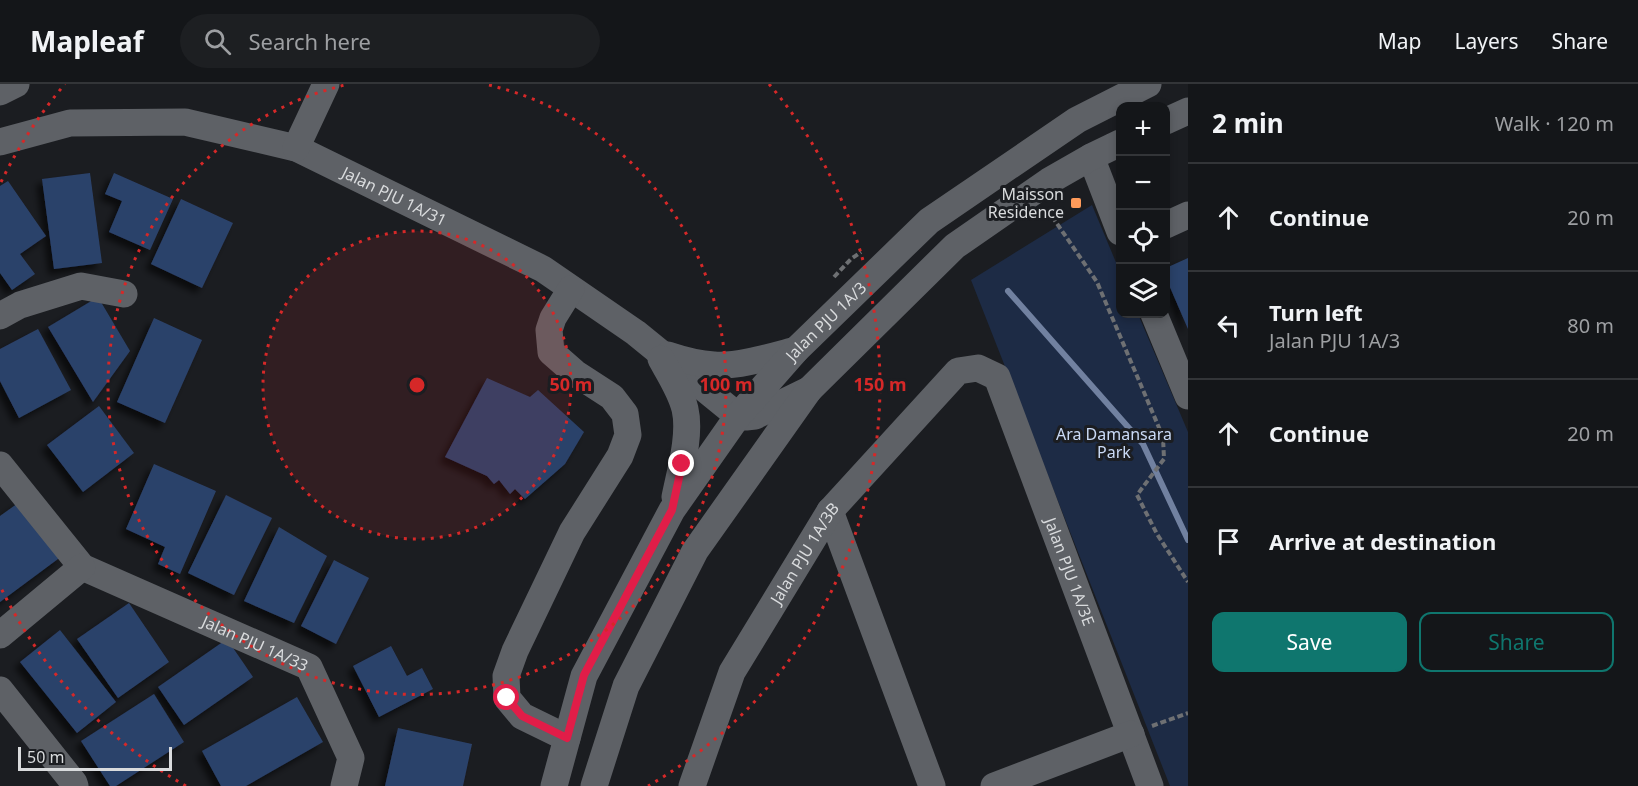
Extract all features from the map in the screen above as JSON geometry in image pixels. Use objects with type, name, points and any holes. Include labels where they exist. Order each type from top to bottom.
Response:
[{"type":"street","points":[[0,92],[16,84]]},
{"type":"street","points":[[296,148],[326,84]]},
{"type":"street","name":"Jalan PJU 1A/3","points":[[554,786],[584,675],[672,510],[738,416],[796,350],[929,221],[1077,120],[1148,84]]},
{"type":"street","points":[[1170,120],[1188,111]]},
{"type":"street","name":"Jalan PJU 1A/31","points":[[0,142],[70,123],[185,122],[296,148],[543,269],[636,333],[738,416]]},
{"type":"street","points":[[594,786],[626,686],[695,551],[809,390],[955,246],[1049,181],[1116,145]]},
{"type":"street","points":[[1091,157],[1116,222]]},
{"type":"street","points":[[1170,223],[1188,215]]},
{"type":"street","points":[[0,316],[20,304],[81,286],[124,294]]},
{"type":"street","points":[[567,738],[522,716],[507,698],[506,676],[515,651],[572,532],[620,456],[628,435],[625,414],[612,397],[575,373],[552,352],[549,330],[553,318],[571,288]]},
{"type":"street","points":[[1156,318],[1188,396]]},
{"type":"street","points":[[658,352],[689,362],[715,366],[752,361],[796,350]]},
{"type":"street","points":[[658,352],[685,410],[686,432],[682,464],[672,510]]},
{"type":"street","name":"Jalan PJU 1A/3B","points":[[692,786],[732,672],[830,512],[958,371],[978,368]]},
{"type":"street","name":"Jalan PJU 1A/3E","points":[[978,368],[997,377],[1150,786]]},
{"type":"street","points":[[738,416],[755,416],[809,390]]},
{"type":"street","name":"Jalan PJU 1A/33","points":[[0,465],[82,567],[309,667],[351,758],[344,786]]},
{"type":"street","points":[[830,512],[932,786]]},
{"type":"street","points":[[0,635],[82,567]]},
{"type":"street","points":[[0,690],[75,786]]},
{"type":"street","points":[[994,786],[1131,734]]},
{"type":"path","points":[[1035,191],[1096,282],[1163,437],[1164,459],[1137,495],[1157,534],[1188,582]]},
{"type":"path","points":[[1131,734],[1188,714]]},
{"type":"green space","name":"Ara Damansara Park","points":[[1092,205],[1116,262],[1116,318],[1140,318],[1188,432],[1188,786],[1170,786],[971,280]]},
{"type":"building","points":[[90,173],[102,263],[54,269],[42,179]]},
{"type":"building","points":[[114,173],[173,199],[150,250],[109,232],[122,201],[105,194]]},
{"type":"building","points":[[8,181],[46,236],[20,254],[35,274],[12,290],[0,273],[0,186]]},
{"type":"building","points":[[181,199],[233,223],[202,288],[151,264]]},
{"type":"building","points":[[1188,258],[1188,329],[1170,287],[1170,266]]},
{"type":"building","points":[[98,297],[130,351],[93,402],[48,327]]},
{"type":"building","points":[[154,318],[202,340],[165,423],[117,402]]},
{"type":"building","points":[[38,329],[71,390],[19,418],[0,381],[0,349]]},
{"type":"building","points":[[487,378],[530,397],[538,390],[584,432],[565,464],[525,499],[515,489],[510,494],[499,480],[494,484],[487,476],[445,457]]},
{"type":"building","points":[[99,406],[134,453],[83,492],[47,445]]},
{"type":"building","points":[[154,464],[216,491],[180,574],[158,564],[165,547],[126,529]]},
{"type":"building","points":[[226,495],[272,518],[234,595],[188,573]]},
{"type":"building","points":[[21,501],[62,556],[0,602],[0,516]]},
{"type":"building","points":[[279,527],[327,556],[294,623],[244,601]]},
{"type":"building","points":[[334,560],[369,578],[336,644],[301,626]]},
{"type":"building","points":[[129,603],[169,662],[118,698],[77,639]]},
{"type":"building","points":[[60,630],[116,702],[77,733],[20,662]]},
{"type":"building","points":[[227,639],[253,677],[184,725],[158,687]]},
{"type":"building","points":[[391,646],[407,676],[422,668],[433,689],[379,717],[353,666]]},
{"type":"building","points":[[154,694],[184,742],[116,786],[110,786],[81,741]]},
{"type":"building","points":[[297,697],[323,742],[246,786],[221,786],[202,751]]},
{"type":"building","points":[[398,728],[472,744],[463,786],[385,786]]},
{"type":"waterway","points":[[1008,291],[1143,444],[1188,540]]},
{"type":"place","name":"Maisson Residence","points":[[1076,203]]},
{"type":"route","points":[[507,698],[522,716],[567,738],[584,675],[672,510],[682,464]]}]
